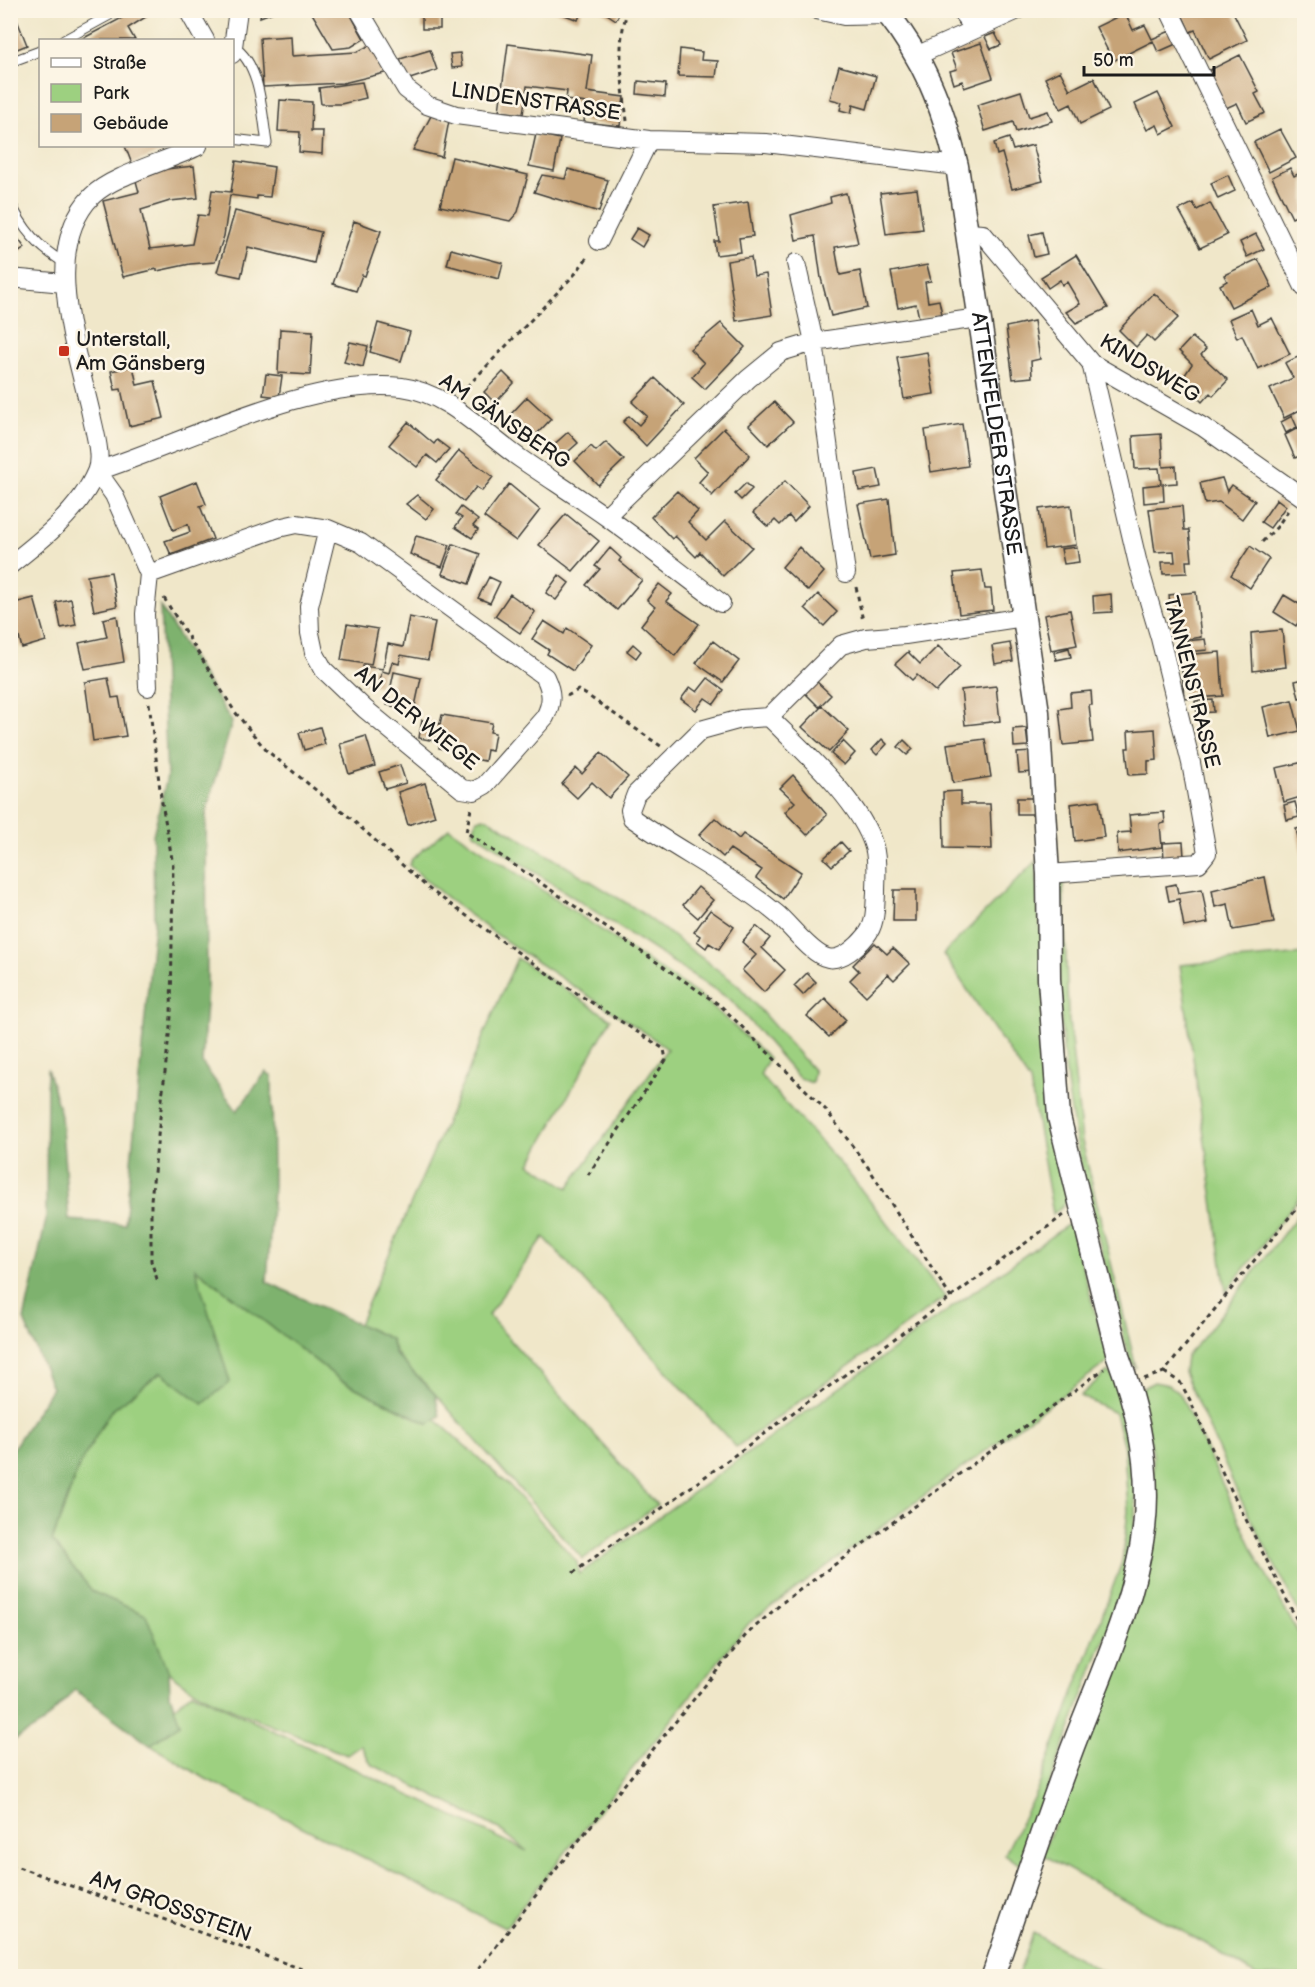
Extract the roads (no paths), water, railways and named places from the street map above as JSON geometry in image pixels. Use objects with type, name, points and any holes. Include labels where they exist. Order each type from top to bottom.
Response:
[{"type":"street","points":[[188,10],[204,39]]},
{"type":"street","points":[[234,42],[238,10]]},
{"type":"street","name":"LINDENSTRASSE","points":[[359,10],[406,89],[427,105],[456,115],[499,123],[649,140],[766,143],[957,166]]},
{"type":"street","points":[[817,10],[844,16],[887,13]]},
{"type":"street","points":[[960,10],[975,29]]},
{"type":"street","points":[[916,56],[1018,10]]},
{"type":"street","points":[[1169,10],[1305,287]]},
{"type":"street","name":"ATTENFELDER STRASSE","points":[[887,13],[916,56],[941,104],[957,166],[1038,712],[1048,874],[1049,979],[1059,1117],[1118,1356],[1129,1385],[1145,1465],[1144,1528],[1128,1602],[1049,1811],[993,1977]]},
{"type":"street","points":[[599,241],[649,140]]},
{"type":"street","points":[[147,687],[145,614],[149,574],[114,495],[97,471],[94,429],[64,283],[65,263],[68,237],[77,214],[93,195],[123,178],[196,147]]},
{"type":"street","name":"KINDSWEG","points":[[967,233],[983,234],[1091,363],[1203,427],[1302,496]]},
{"type":"street","points":[[796,263],[814,342],[846,573]]},
{"type":"street","points":[[10,278],[64,283]]},
{"type":"street","points":[[606,516],[748,379],[782,352],[814,342],[978,318]]},
{"type":"street","name":"TANNENSTRASSE","points":[[1048,874],[1199,863],[1207,853],[1191,763],[1138,564],[1091,363]]},
{"type":"street","name":"AM GÄNSBERG","points":[[97,471],[234,419],[332,393],[401,387],[427,392],[450,405],[519,458],[606,516],[721,603]]},
{"type":"street","points":[[10,565],[36,545],[74,507],[97,471]]},
{"type":"street","points":[[149,574],[278,528],[296,524],[328,529]]},
{"type":"street","name":"AN DER WIEGE","points":[[328,529],[361,543],[528,662],[545,677],[551,690],[551,706],[545,717],[509,761],[485,785],[474,791],[462,789],[371,714],[324,670],[314,652],[310,633],[309,606],[328,529]]},
{"type":"street","points":[[769,717],[817,764],[857,813],[874,848],[874,918],[868,934],[860,944],[838,957],[828,958],[818,953],[776,914],[740,887],[632,818],[630,810],[636,794],[701,730],[741,719],[769,717],[841,645],[866,638],[1025,616]]},
{"type":"lane","points":[[66,39],[119,10]]},
{"type":"lane","points":[[234,50],[243,52],[255,80],[267,143],[234,139]]},
{"type":"lane","points":[[10,62],[39,51]]},
{"type":"lane","points":[[10,201],[43,250],[65,263]]},
{"type":"place","name":"Unterstall, Am Gänsberg","points":[[64,351]]}]
